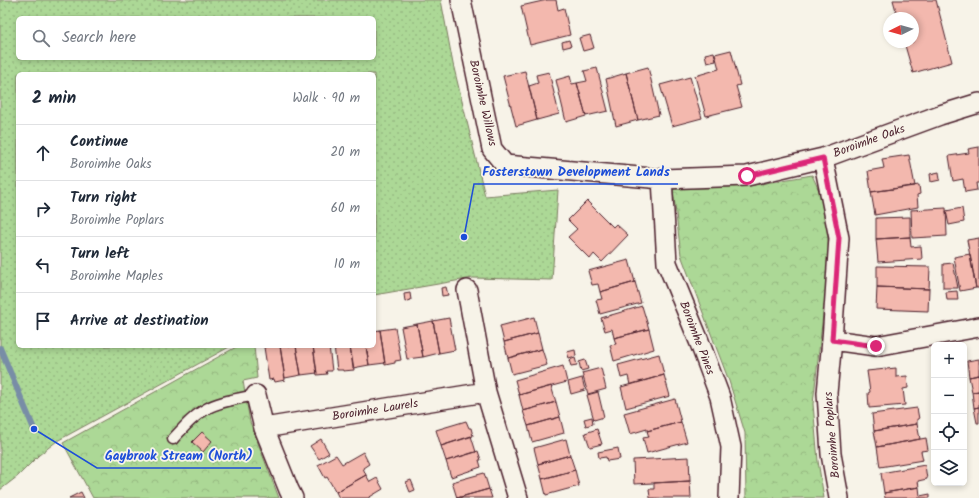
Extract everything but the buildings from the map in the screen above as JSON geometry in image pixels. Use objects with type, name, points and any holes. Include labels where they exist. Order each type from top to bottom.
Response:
[{"type":"street","name":"Boroimhe Willows","points":[[461,0],[492,149],[505,165],[543,168]]},
{"type":"street","name":"Boroimhe Oaks","points":[[543,168],[662,179],[747,176],[823,158],[940,114],[979,104]]},
{"type":"street","name":"Boroimhe Poplars","points":[[823,158],[839,238],[827,394],[832,454],[839,498]]},
{"type":"street","name":"Boroimhe Pines","points":[[662,179],[667,263],[720,397],[731,447],[729,498]]},
{"type":"street","points":[[467,290],[486,392],[518,498]]},
{"type":"street","points":[[832,340],[876,346],[979,327]]},
{"type":"street","name":"Boroimhe Laurels","points":[[264,428],[486,392]]},
{"type":"street","points":[[256,395],[264,428],[289,490],[294,498]]},
{"type":"lane","points":[[173,439],[189,421],[208,407],[229,400],[256,395]]},
{"type":"green space","points":[[0,0],[441,0],[453,64],[485,196],[558,190],[552,280],[473,278],[376,295],[376,72],[16,72],[16,348],[227,348],[57,441],[39,455],[18,476],[0,490]]},
{"type":"green space","points":[[812,175],[821,195],[827,218],[829,261],[813,404],[818,461],[824,498],[746,498],[745,433],[729,381],[681,255],[673,189],[748,186]]},
{"type":"green space","points":[[234,348],[254,348],[257,378],[243,381],[250,422],[279,498],[93,498],[63,443]]},
{"type":"waterway","points":[[0,348],[34,429]]},
{"type":"place","name":"Fosterstown Development Lands","points":[[464,237]]},
{"type":"place","name":"Gaybrook Stream (North)","points":[[34,429]]},
{"type":"route","points":[[747,176],[823,158],[839,238],[832,340],[876,346]]}]
